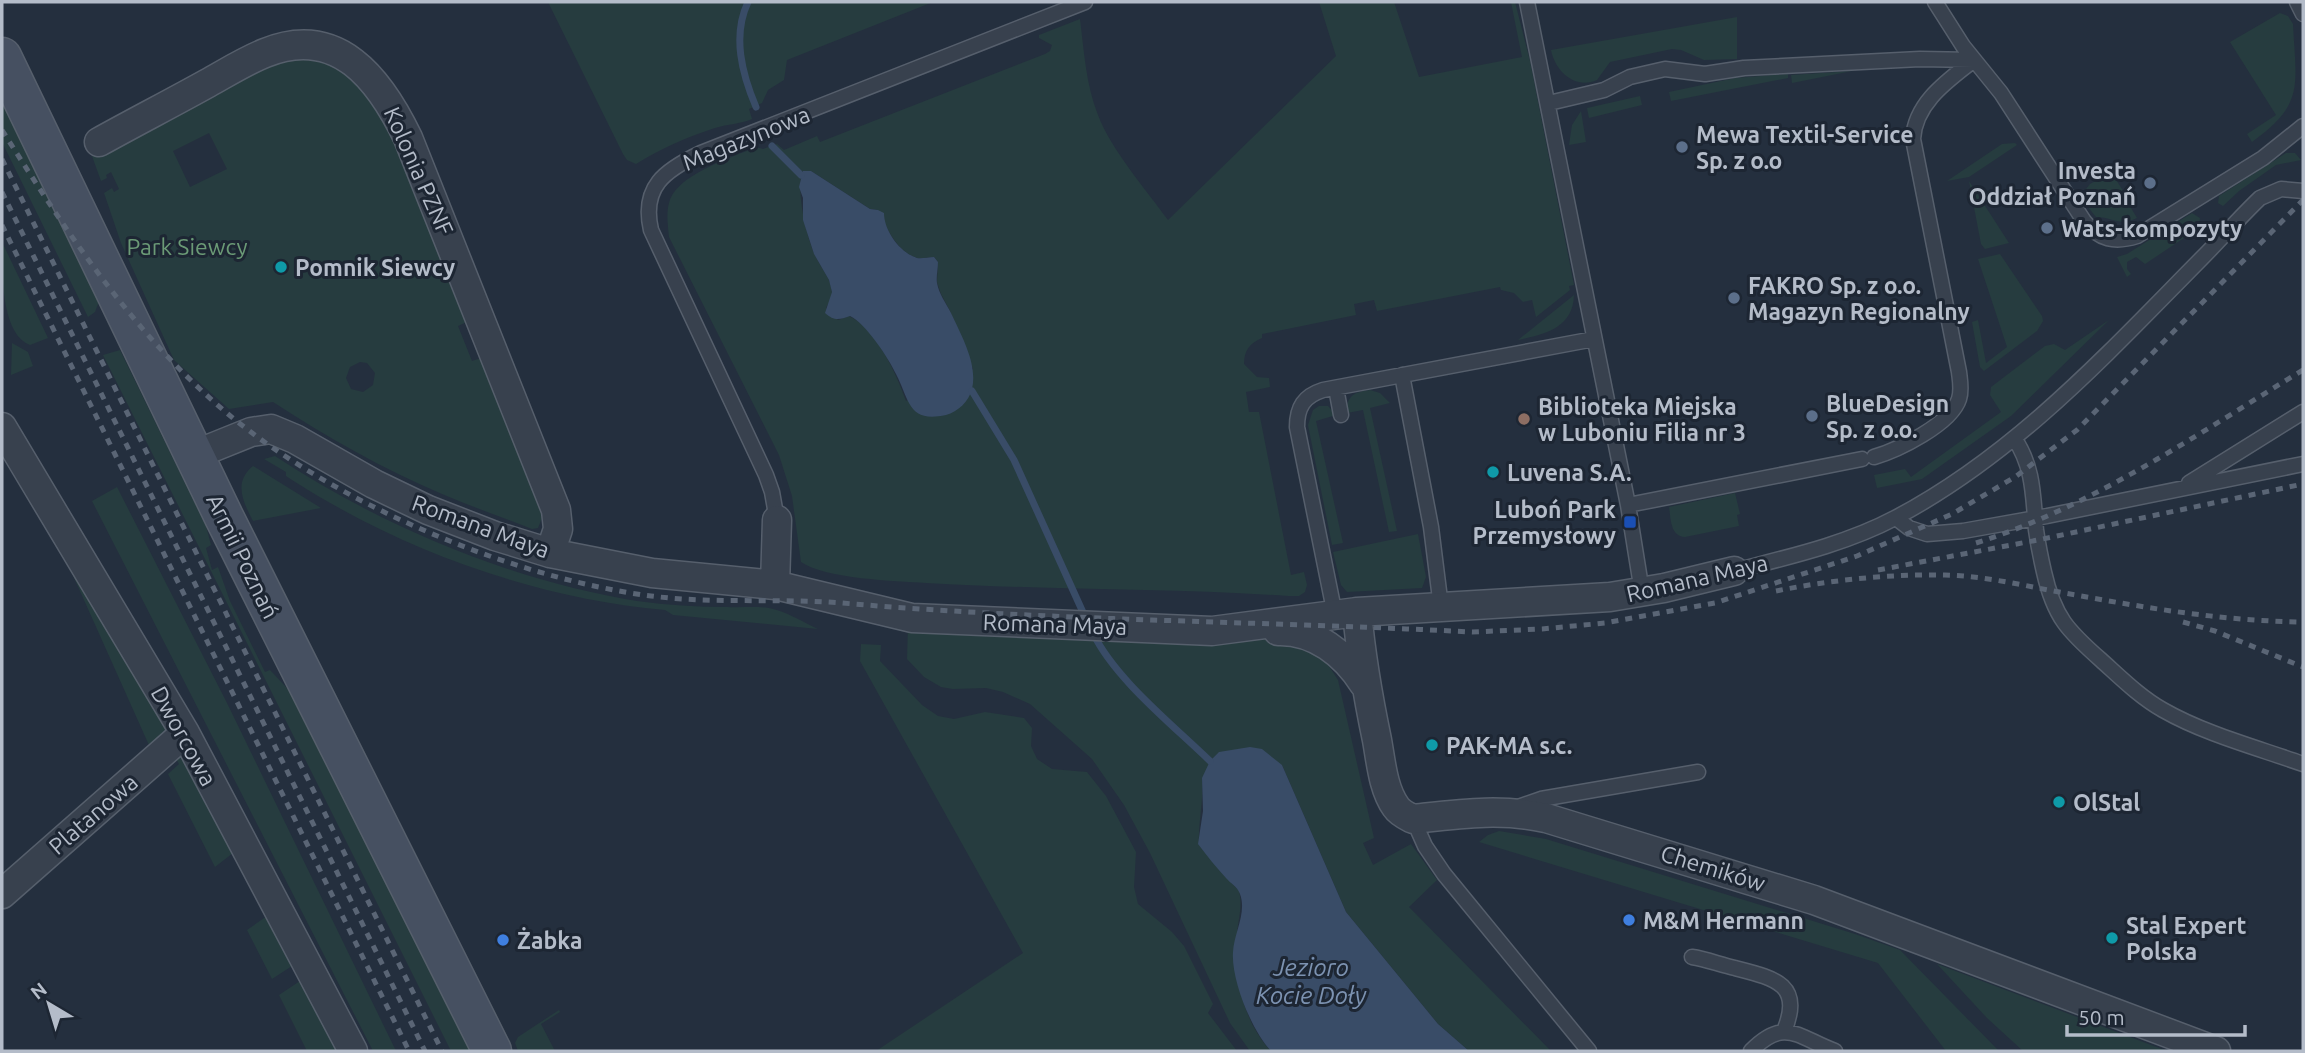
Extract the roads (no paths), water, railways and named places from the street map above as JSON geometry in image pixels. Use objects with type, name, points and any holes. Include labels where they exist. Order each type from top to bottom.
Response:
[{"type":"main road","name":"Armii Poznań","points":[[2,57],[194,456],[492,1051]]},
{"type":"street","name":"Kolonia PZNF","points":[[99,142],[247,61],[284,47],[319,47],[351,60],[366,72],[390,103],[408,138],[556,509],[558,529],[550,552]]},
{"type":"street","name":"Dworcowa","points":[[2,427],[185,733],[353,1051]]},
{"type":"street","name":"Romana Maya","points":[[194,456],[251,432],[271,429],[282,432],[374,484],[428,510],[495,536],[550,552],[652,573],[782,586],[994,613],[1191,624],[1581,600],[1642,593],[1734,571]]},
{"type":"street","name":"Magazynowa","points":[[777,520],[782,586]]},
{"type":"street","name":"Romana Maya","points":[[1191,624],[1338,615]]},
{"type":"street","points":[[1338,615],[1367,689],[1381,765],[1390,796],[1396,808],[1413,819]]},
{"type":"street","points":[[1191,624],[1293,631],[1306,635],[1331,648],[1345,660],[1367,689]]},
{"type":"street","name":"Platanowa","points":[[2,894],[185,733]]},
{"type":"street","name":"Chemików","points":[[1413,819],[1489,811],[1546,818],[1786,891],[2216,1051]]},
{"type":"lane","name":"Magazynowa","points":[[777,520],[766,475],[651,230],[647,214],[653,189],[675,167],[701,153],[1085,2]]},
{"type":"lane","points":[[1527,2],[1628,505],[1642,593]]},
{"type":"lane","points":[[1936,2],[1974,60],[2001,93],[2084,221],[2106,239],[2117,241],[2137,236],[2263,158],[2303,126]]},
{"type":"lane","points":[[2297,2],[2303,14]]},
{"type":"lane","points":[[1549,103],[1604,90],[1630,78],[1665,69],[1705,74],[1744,68],[1920,59],[1974,60]]},
{"type":"lane","points":[[1628,505],[1868,458],[1904,445],[1952,411],[1961,392],[1944,290],[1913,139],[1918,114],[1927,102],[1954,75],[1974,60]]},
{"type":"lane","name":"Romana Maya","points":[[1734,571],[1832,543],[1896,518],[1938,492],[2034,423],[2076,386],[2260,198],[2281,189],[2303,191]]},
{"type":"lane","points":[[1338,615],[1300,439],[1297,416],[1305,399],[1313,393],[1336,388],[1594,339]]},
{"type":"lane","points":[[1402,375],[1431,527],[1441,607]]},
{"type":"lane","points":[[1336,388],[1341,415]]},
{"type":"lane","points":[[2183,487],[2303,412]]},
{"type":"lane","points":[[2014,438],[2022,449],[2031,473],[2040,551],[2052,604],[2059,617],[2081,642],[2137,692],[2165,711],[2303,764]]},
{"type":"lane","points":[[1896,518],[1909,528],[1927,534],[1964,531],[2303,464]]},
{"type":"lane","points":[[1511,812],[1541,799],[1698,772]]},
{"type":"lane","points":[[1413,819],[1425,846],[1444,874],[1589,1051]]},
{"type":"lane","points":[[1692,957],[1775,980],[1787,992],[1792,1002],[1784,1031]]},
{"type":"lane","points":[[1751,1051],[1768,1038],[1784,1031],[1801,1034],[1835,1051]]},
{"type":"water","points":[[803,171],[811,171],[870,209],[884,213],[890,233],[904,251],[917,258],[934,257],[938,262],[938,287],[964,340],[973,370],[971,393],[959,409],[934,417],[917,413],[908,401],[888,359],[863,326],[850,316],[837,319],[825,313],[832,292],[829,280],[814,254],[803,220],[803,198],[799,187]]},
{"type":"water","name":"Jezioro Kocie Doły","points":[[1250,747],[1262,749],[1282,765],[1346,912],[1438,1024],[1469,1051],[1271,1051],[1264,1042],[1250,1018],[1235,976],[1233,952],[1242,908],[1240,894],[1198,844],[1203,811],[1202,778],[1210,761],[1219,752]]},
{"type":"waterway","points":[[748,2],[741,28],[741,55],[756,107]]},
{"type":"waterway","points":[[772,146],[801,175]]},
{"type":"waterway","points":[[972,391],[1014,460],[1086,619]]},
{"type":"waterway","points":[[1093,633],[1115,667],[1130,684],[1210,761]]},
{"type":"railway","points":[[2,130],[77,244],[132,317],[162,351],[228,414],[271,447],[320,478],[428,532],[485,554],[541,573],[597,587],[675,598],[818,602],[999,614],[1472,632],[1605,623],[1715,603],[1857,556],[1952,514],[2015,477],[2077,430],[2303,200]]},
{"type":"railway","points":[[2,159],[442,1051]]},
{"type":"railway","points":[[2,192],[425,1051]]},
{"type":"railway","points":[[2,225],[409,1051]]},
{"type":"railway","points":[[1976,543],[2020,528],[2104,489],[2303,370]]},
{"type":"railway","points":[[1878,570],[2038,540],[2303,484]]},
{"type":"railway","points":[[1776,591],[1881,577],[1961,576],[2189,613],[2303,622]]},
{"type":"railway","points":[[2183,622],[2215,631],[2303,667]]},
{"type":"place","name":"Mewa Textil-Service Sp. z o.o","points":[[1682,147]]},
{"type":"place","name":"Investa Oddział Poznań","points":[[2150,183]]},
{"type":"place","name":"Wats-kompozyty","points":[[2047,228]]},
{"type":"place","name":"Pomnik Siewcy","points":[[281,267]]},
{"type":"place","name":"FAKRO Sp. z o.o. Magazyn Regionalny","points":[[1734,298]]},
{"type":"place","name":"BlueDesign Sp. z o.o.","points":[[1812,416]]},
{"type":"place","name":"Biblioteka Miejska w Luboniu Filia nr 3","points":[[1524,419]]},
{"type":"place","name":"Luvena S.A.","points":[[1493,472]]},
{"type":"place","name":"Luboń Park Przemysłowy","points":[[1630,522]]},
{"type":"place","name":"PAK-MA s.c.","points":[[1432,745]]},
{"type":"place","name":"OlStal","points":[[2059,802]]},
{"type":"place","name":"M&M Hermann","points":[[1629,920]]},
{"type":"place","name":"Stal Expert Polska","points":[[2112,938]]},
{"type":"place","name":"Żabka","points":[[503,940]]},
{"type":"park label","name":"Park Siewcy","points":[[187,246]]}]
